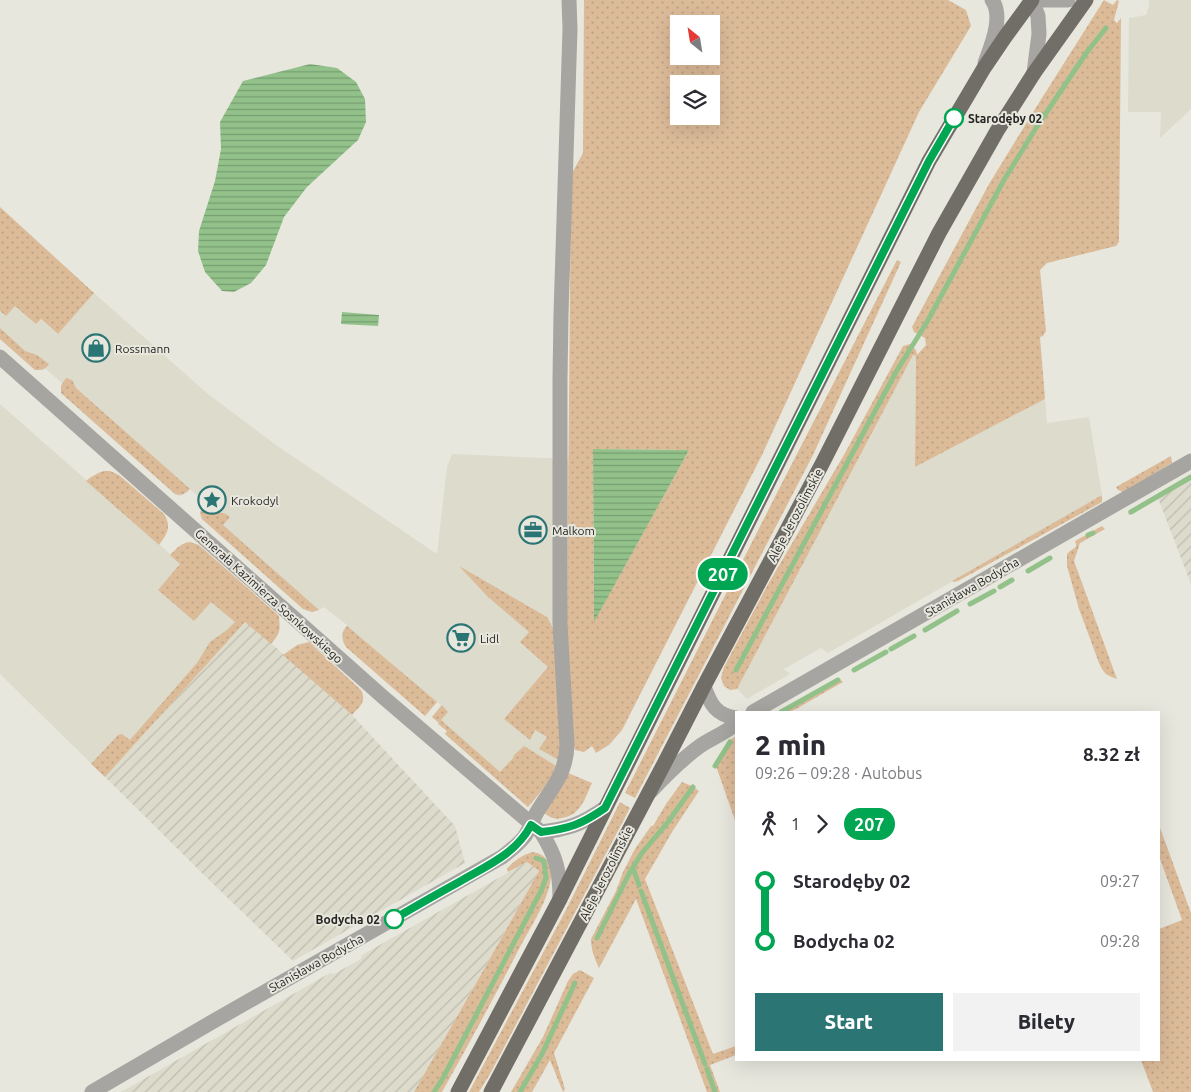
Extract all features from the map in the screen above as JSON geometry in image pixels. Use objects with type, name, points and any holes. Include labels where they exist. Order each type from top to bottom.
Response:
[{"type":"main road","points":[[458,1092],[560,899],[929,161],[984,68],[1032,0]]},
{"type":"main road","name":"Aleje Jerozolimskie","points":[[491,1092],[822,464],[939,233],[997,131],[1086,0]]},
{"type":"street","name":"Stanisława Bodycha","points":[[92,1092],[502,857],[526,835],[536,829],[536,813],[560,776],[566,757],[567,745],[560,624],[560,380],[570,29],[569,0]]},
{"type":"street","points":[[984,68],[997,23],[995,4],[992,0]]},
{"type":"street","points":[[1032,0],[1038,16],[1039,34],[1034,74]]},
{"type":"street","points":[[1036,0],[1068,0]]},
{"type":"street","name":"Generała Kazimierza Sosnkowskiego","points":[[0,357],[383,697],[536,829],[550,847],[557,864],[560,881],[560,899]]},
{"type":"street","name":"Stanisława Bodycha","points":[[755,711],[1191,461]]},
{"type":"street","points":[[704,686],[714,708],[722,714],[735,718]]},
{"type":"street","points":[[647,796],[699,747],[735,725]]},
{"type":"street","points":[[536,829],[559,830],[575,826],[605,808]]},
{"type":"shaded area","points":[[584,0],[948,0],[966,10],[971,26],[919,112],[762,455],[622,730],[609,745],[596,753],[592,746],[584,752],[575,750],[569,726],[567,625],[571,175],[583,153]],"holes":[[[593,449],[689,450],[594,621]]]},
{"type":"shaded area","points":[[1104,0],[1113,5],[1117,0],[1119,1],[1114,20],[1117,23],[1121,18],[1119,242],[1116,246],[1047,263],[1040,270],[1046,331],[1040,337],[1045,399],[915,467],[916,356],[913,355],[737,689],[730,690],[724,686],[721,678],[724,667],[767,586],[845,453],[903,346],[910,344],[916,350],[917,355],[926,345],[925,338],[914,332],[912,327],[989,184]]},
{"type":"shaded area","points":[[1149,0],[1191,0],[1191,109],[1160,138],[1161,112],[1128,112],[1129,18],[1146,15]]},
{"type":"shaded area","points":[[310,64],[337,68],[356,82],[365,99],[366,122],[358,140],[307,187],[284,217],[266,265],[251,283],[234,292],[222,291],[205,272],[198,251],[199,231],[215,181],[221,149],[220,122],[243,81]]},
{"type":"shaded area","points":[[0,207],[94,293],[58,334],[41,319],[36,324],[15,306],[6,316],[0,311]]},
{"type":"shaded area","points":[[897,260],[901,262],[813,455],[635,798],[625,793]]},
{"type":"shaded area","points":[[94,293],[208,394],[276,445],[437,554],[447,467],[452,454],[569,459],[567,625],[551,625],[555,632],[559,760],[542,791],[528,807],[445,734],[447,731],[432,717],[441,705],[437,702],[425,716],[346,647],[342,636],[343,630],[347,625],[324,607],[312,612],[303,609],[202,519],[200,513],[206,503],[190,489],[183,495],[175,494],[61,393],[62,383],[46,369],[35,370],[0,339],[0,311],[6,316],[15,305],[36,324],[40,319],[58,334]]},
{"type":"shaded area","points":[[342,312],[379,315],[378,326],[341,324]]},
{"type":"shaded area","points":[[0,328],[25,351],[37,355],[49,364],[43,369],[35,370],[0,339]]},
{"type":"shaded area","points":[[913,355],[916,355],[915,467],[1045,399],[1047,423],[1089,417],[1102,495],[828,653],[821,648],[784,669],[790,674],[747,699],[737,689]]},
{"type":"shaded area","points":[[66,378],[72,380],[76,388],[190,489],[184,494],[175,494],[61,393],[61,386]]},
{"type":"shaded area","points":[[0,404],[246,621],[105,777],[0,674]]},
{"type":"shaded area","points":[[593,449],[689,450],[594,622]]},
{"type":"shaded area","points":[[1171,456],[1172,463],[1123,492],[1116,487]]},
{"type":"shaded area","points":[[104,471],[110,471],[119,475],[164,514],[168,523],[168,530],[159,545],[86,481]]},
{"type":"shaded area","points":[[1191,474],[1191,480],[1129,515],[1128,511]]},
{"type":"shaded area","points":[[1191,480],[1191,584],[1158,498]]},
{"type":"shaded area","points":[[1102,495],[1102,502],[958,581],[952,581]]},
{"type":"shaded area","points":[[202,508],[226,514],[230,517],[223,525],[319,610],[312,612],[303,609],[202,519],[200,513]]},
{"type":"shaded area","points":[[1102,526],[1105,529],[1080,543],[1074,561],[1117,679],[1102,670],[1079,609],[1067,566],[1067,554],[1076,547],[1075,541]]},
{"type":"shaded area","points":[[190,542],[199,545],[279,616],[280,628],[278,634],[271,644],[245,622],[105,777],[91,764],[118,735],[122,734],[130,740],[197,663],[210,642],[235,622],[211,602],[194,621],[158,590],[180,564],[170,555],[177,548]]},
{"type":"shaded area","points":[[459,566],[547,617],[555,632],[561,740],[559,760],[539,749],[547,737],[535,730],[530,740],[504,719],[548,667],[520,642],[529,632],[488,597]]},
{"type":"shaded area","points":[[246,621],[353,716],[455,826],[465,863],[293,961],[105,777]]},
{"type":"shaded area","points":[[347,626],[437,702],[425,716],[346,647],[342,636]]},
{"type":"shaded area","points":[[309,642],[361,690],[363,701],[352,715],[283,655],[297,645]]},
{"type":"shaded area","points":[[838,678],[843,682],[792,711],[779,711]]},
{"type":"shaded area","points":[[442,705],[448,712],[441,720],[500,772],[524,746],[556,766],[547,783],[528,807],[445,734],[447,731],[432,717]]},
{"type":"shaded area","points":[[735,737],[735,820],[716,766],[728,741]]},
{"type":"shaded area","points":[[568,773],[592,783],[578,810],[562,818],[552,818],[544,813]]},
{"type":"shaded area","points":[[682,782],[699,791],[672,832],[645,879],[713,1054],[735,1046],[735,1055],[710,1065],[720,1092],[707,1092],[636,899],[599,968],[591,943],[591,939],[635,849],[651,826],[653,826]]},
{"type":"shaded area","points":[[620,802],[630,808],[490,1074],[479,1092],[469,1092],[568,906]]},
{"type":"shaded area","points":[[1160,828],[1191,913],[1191,1092],[1153,1092],[1141,1061],[1160,1061],[1160,929],[1182,920],[1160,859]]},
{"type":"shaded area","points":[[533,852],[546,859],[551,873],[548,891],[540,911],[442,1092],[414,1092],[539,871],[527,862],[508,872],[507,869],[519,858]]},
{"type":"shaded area","points":[[527,862],[539,871],[414,1092],[121,1092],[330,973],[334,974],[361,959],[362,955]]},
{"type":"shaded area","points":[[580,970],[594,978],[554,1053],[565,1089],[563,1092],[550,1060],[532,1092],[511,1092],[543,1037],[568,981],[573,974]]},
{"type":"waterway","points":[[736,670],[896,372],[927,322],[1004,180],[1036,128],[1087,52],[1106,28]]},
{"type":"waterway","points":[[1131,512],[1191,477]]},
{"type":"waterway","points":[[1088,535],[1093,533]]},
{"type":"waterway","points":[[1028,571],[1050,558]]},
{"type":"waterway","points":[[1000,587],[1012,580]]},
{"type":"waterway","points":[[970,604],[994,591]]},
{"type":"waterway","points":[[925,630],[957,611]]},
{"type":"waterway","points":[[891,649],[914,636]]},
{"type":"waterway","points":[[854,670],[886,652]]},
{"type":"waterway","points":[[783,711],[838,680]]},
{"type":"waterway","points":[[715,766],[730,742]]},
{"type":"waterway","points":[[597,938],[630,872],[642,853],[668,822],[693,787]]},
{"type":"waterway","points":[[434,1092],[541,891],[546,878],[544,861],[536,858]]},
{"type":"waterway","points":[[633,868],[639,885]]},
{"type":"waterway","points":[[641,891],[705,1064]]},
{"type":"waterway","points":[[520,1092],[542,1054],[575,983]]},
{"type":"waterway","points":[[707,1069],[715,1092]]},
{"type":"bus line","name":"207","points":[[394,919],[502,857],[520,842],[531,825],[541,832],[559,830],[575,826],[605,808],[929,161],[954,118]]},
{"type":"place","name":"Starodęby 02","points":[[954,118]]},
{"type":"place","name":"Rossmann","points":[[96,348]]},
{"type":"place","name":"Krokodyl","points":[[212,500]]},
{"type":"place","name":"Malkom","points":[[533,530]]},
{"type":"place","name":"Lidl","points":[[461,638]]},
{"type":"place","name":"Bodycha 02","points":[[394,919]]}]
